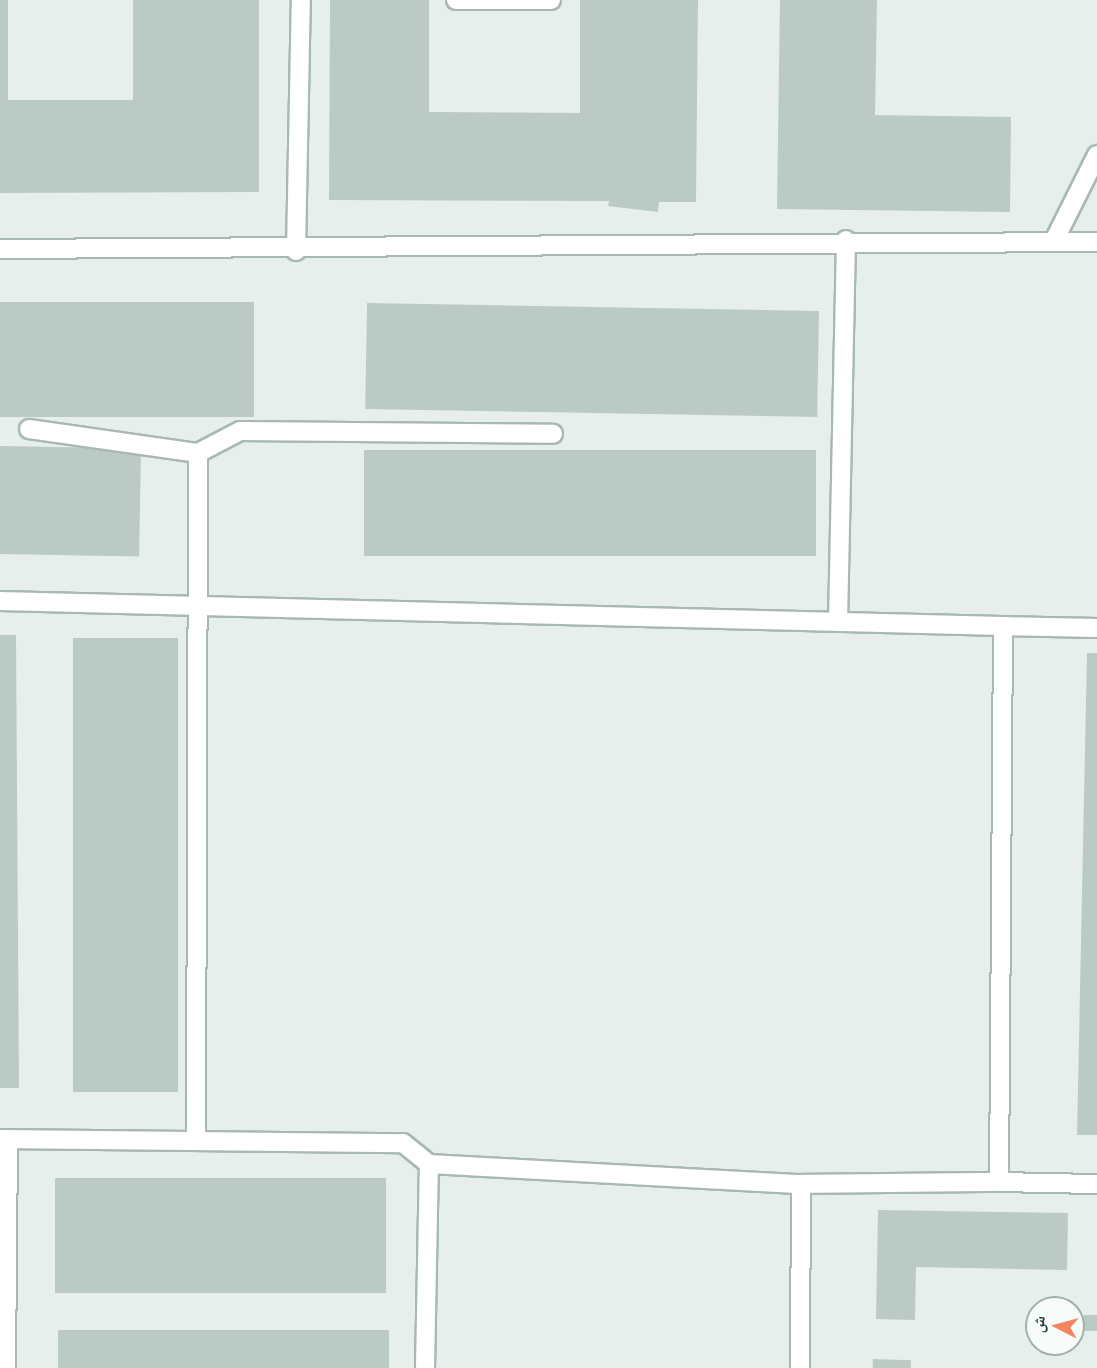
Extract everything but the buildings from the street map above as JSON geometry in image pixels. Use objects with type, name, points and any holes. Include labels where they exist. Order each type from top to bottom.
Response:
[{"type":"street","points":[[296,251],[301,0]]},
{"type":"street","points":[[456,0],[551,0]]},
{"type":"street","points":[[1055,239],[1097,155]]},
{"type":"street","points":[[0,249],[296,251],[846,240],[1055,239],[1097,242]]},
{"type":"street","points":[[838,622],[846,240]]},
{"type":"street","points":[[29,429],[198,453],[240,431],[553,434]]},
{"type":"street","points":[[196,1141],[200,606],[198,453]]},
{"type":"street","points":[[0,601],[1097,628]]},
{"type":"street","points":[[999,1182],[1003,627]]},
{"type":"street","points":[[6,1368],[4,1139],[403,1143],[429,1164],[801,1184],[999,1182],[1097,1184]]},
{"type":"street","points":[[426,1368],[429,1164]]},
{"type":"street","points":[[800,1368],[801,1184]]}]
